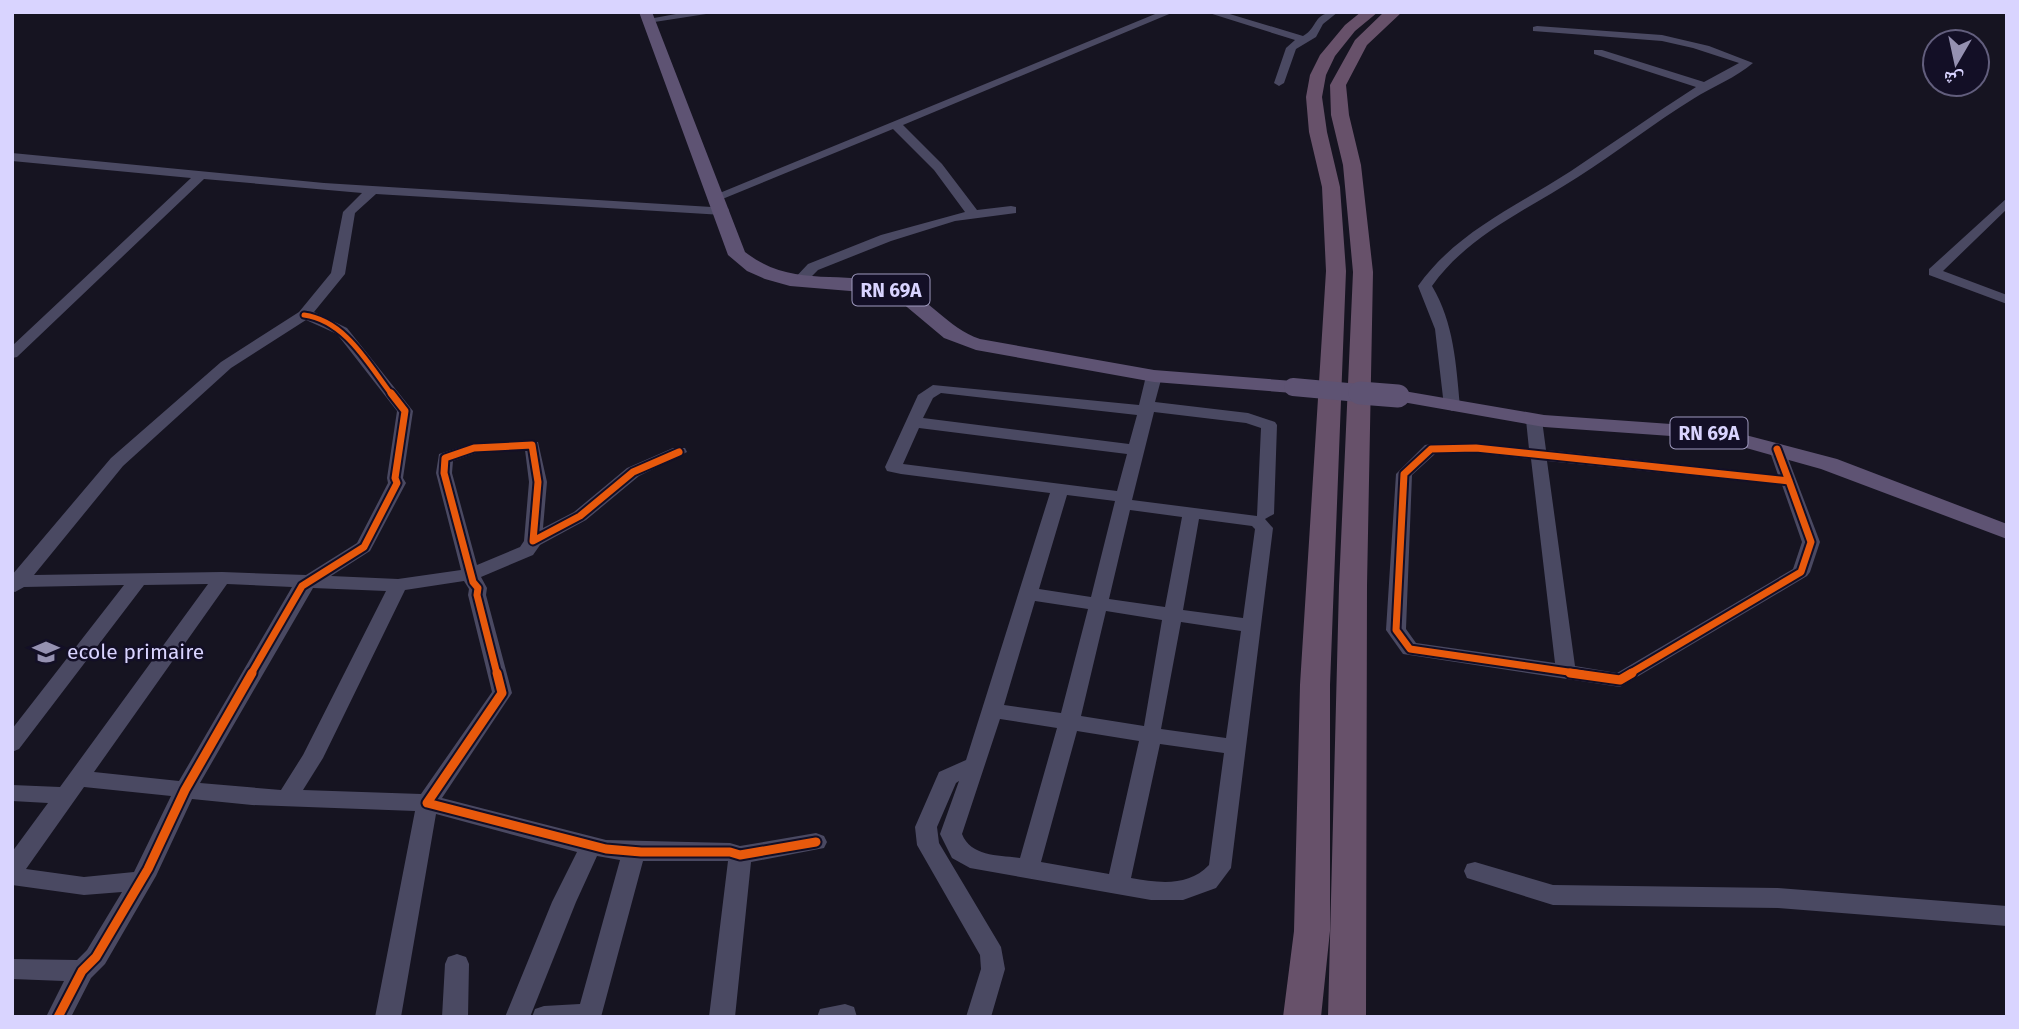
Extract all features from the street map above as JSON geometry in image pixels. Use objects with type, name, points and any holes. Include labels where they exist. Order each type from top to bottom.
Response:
[{"type":"highway","points":[[1302,1017],[1312,931],[1315,685],[1336,271],[1331,187],[1318,132],[1314,97],[1318,75],[1328,55],[1350,28],[1371,12]]},
{"type":"highway","points":[[1347,1017],[1353,586],[1363,272],[1352,165],[1339,114],[1338,85],[1360,43],[1382,20],[1395,12]]},
{"type":"main road","name":"RN 69A","points":[[647,16],[737,255],[750,267],[770,277],[884,289],[911,300],[951,334],[976,344],[1154,376],[1398,396],[1534,420],[1699,432],[1777,449],[1829,464],[2006,532]]},
{"type":"street","points":[[647,16],[714,12]]},
{"type":"street","points":[[12,157],[373,190],[719,204],[896,125],[1169,12]]},
{"type":"street","points":[[1211,12],[1303,39]]},
{"type":"street","points":[[1279,83],[1291,48],[1316,32],[1319,22],[1333,12]]},
{"type":"street","points":[[1452,406],[1439,315],[1425,286],[1436,270],[1508,214],[1572,176],[1704,86],[1748,63],[1672,39],[1607,32],[1578,33],[1537,29]]},
{"type":"street","points":[[1598,52],[1704,86]]},
{"type":"street","points":[[896,125],[938,167],[973,213]]},
{"type":"street","points":[[12,354],[201,175]]},
{"type":"street","points":[[15,583],[117,462],[226,365],[304,315],[338,274],[349,212],[373,190]]},
{"type":"street","points":[[2003,294],[1934,272],[2007,202]]},
{"type":"street","points":[[798,282],[813,267],[887,238],[973,213],[1011,210]]},
{"type":"street","points":[[58,1017],[82,971],[96,957],[148,869],[185,790],[302,586],[364,547],[397,482],[395,478],[405,411],[342,331],[317,317],[304,315]]},
{"type":"street","points":[[1028,869],[1069,723],[1154,376]]},
{"type":"street","points":[[1060,489],[975,766],[951,834],[962,855],[970,859],[1151,891],[1183,891],[1208,881],[1220,868],[1262,524],[1060,489],[894,467],[926,395],[939,388],[1248,418],[1269,425],[1265,514]]},
{"type":"street","points":[[1534,420],[1566,672]]},
{"type":"street","points":[[913,422],[1136,450]]},
{"type":"street","points":[[15,583],[222,578],[398,585],[471,574],[527,551],[533,541],[538,482],[532,445],[474,448],[445,458],[444,473],[471,574],[472,582],[478,588],[477,595],[502,692],[427,803],[388,1017]]},
{"type":"street","points":[[1777,449],[1789,481],[1811,542],[1801,572],[1620,680],[1410,649],[1396,630],[1404,474],[1431,449],[1476,448],[1789,481]]},
{"type":"street","points":[[533,541],[580,516],[633,472],[679,452]]},
{"type":"street","points":[[1118,884],[1152,730],[1191,513]]},
{"type":"street","points":[[12,870],[222,578]]},
{"type":"street","points":[[12,744],[139,579]]},
{"type":"street","points":[[287,798],[312,758],[398,585]]},
{"type":"street","points":[[1028,594],[1251,626]]},
{"type":"street","points":[[992,710],[1069,723],[1152,730],[1235,747]]},
{"type":"street","points":[[975,766],[960,770],[947,778],[926,828],[928,845],[992,954],[994,975],[988,981],[985,1005],[978,1017]]},
{"type":"street","points":[[12,793],[73,787],[427,803],[591,846],[634,851],[730,852],[740,855],[816,842]]},
{"type":"street","points":[[517,1017],[564,902],[591,846]]},
{"type":"street","points":[[544,1017],[590,1014],[634,851]]},
{"type":"street","points":[[722,1017],[740,855]]},
{"type":"street","points":[[1475,871],[1553,895],[1778,898],[2007,916]]},
{"type":"street","points":[[12,876],[84,886],[140,881]]},
{"type":"street","points":[[455,1017],[457,964]]},
{"type":"street","points":[[12,969],[82,971]]},
{"type":"cycle path","points":[[58,1017],[82,971],[96,957],[148,869],[185,790],[302,586],[364,547],[397,483],[395,478],[405,411],[342,331],[317,317],[304,315]]},
{"type":"cycle path","points":[[679,452],[633,472],[580,516],[533,541],[538,482],[532,445],[474,448],[445,458],[444,473],[473,582],[478,588],[477,595],[502,693],[427,803],[569,841],[624,851],[730,852],[740,855],[816,842]]},
{"type":"cycle path","points":[[1777,449],[1811,542],[1801,572],[1620,680],[1410,649],[1396,630],[1404,474],[1431,449],[1476,448],[1789,481]]},
{"type":"place","name":"ecole primaire","points":[[46,652]]}]
